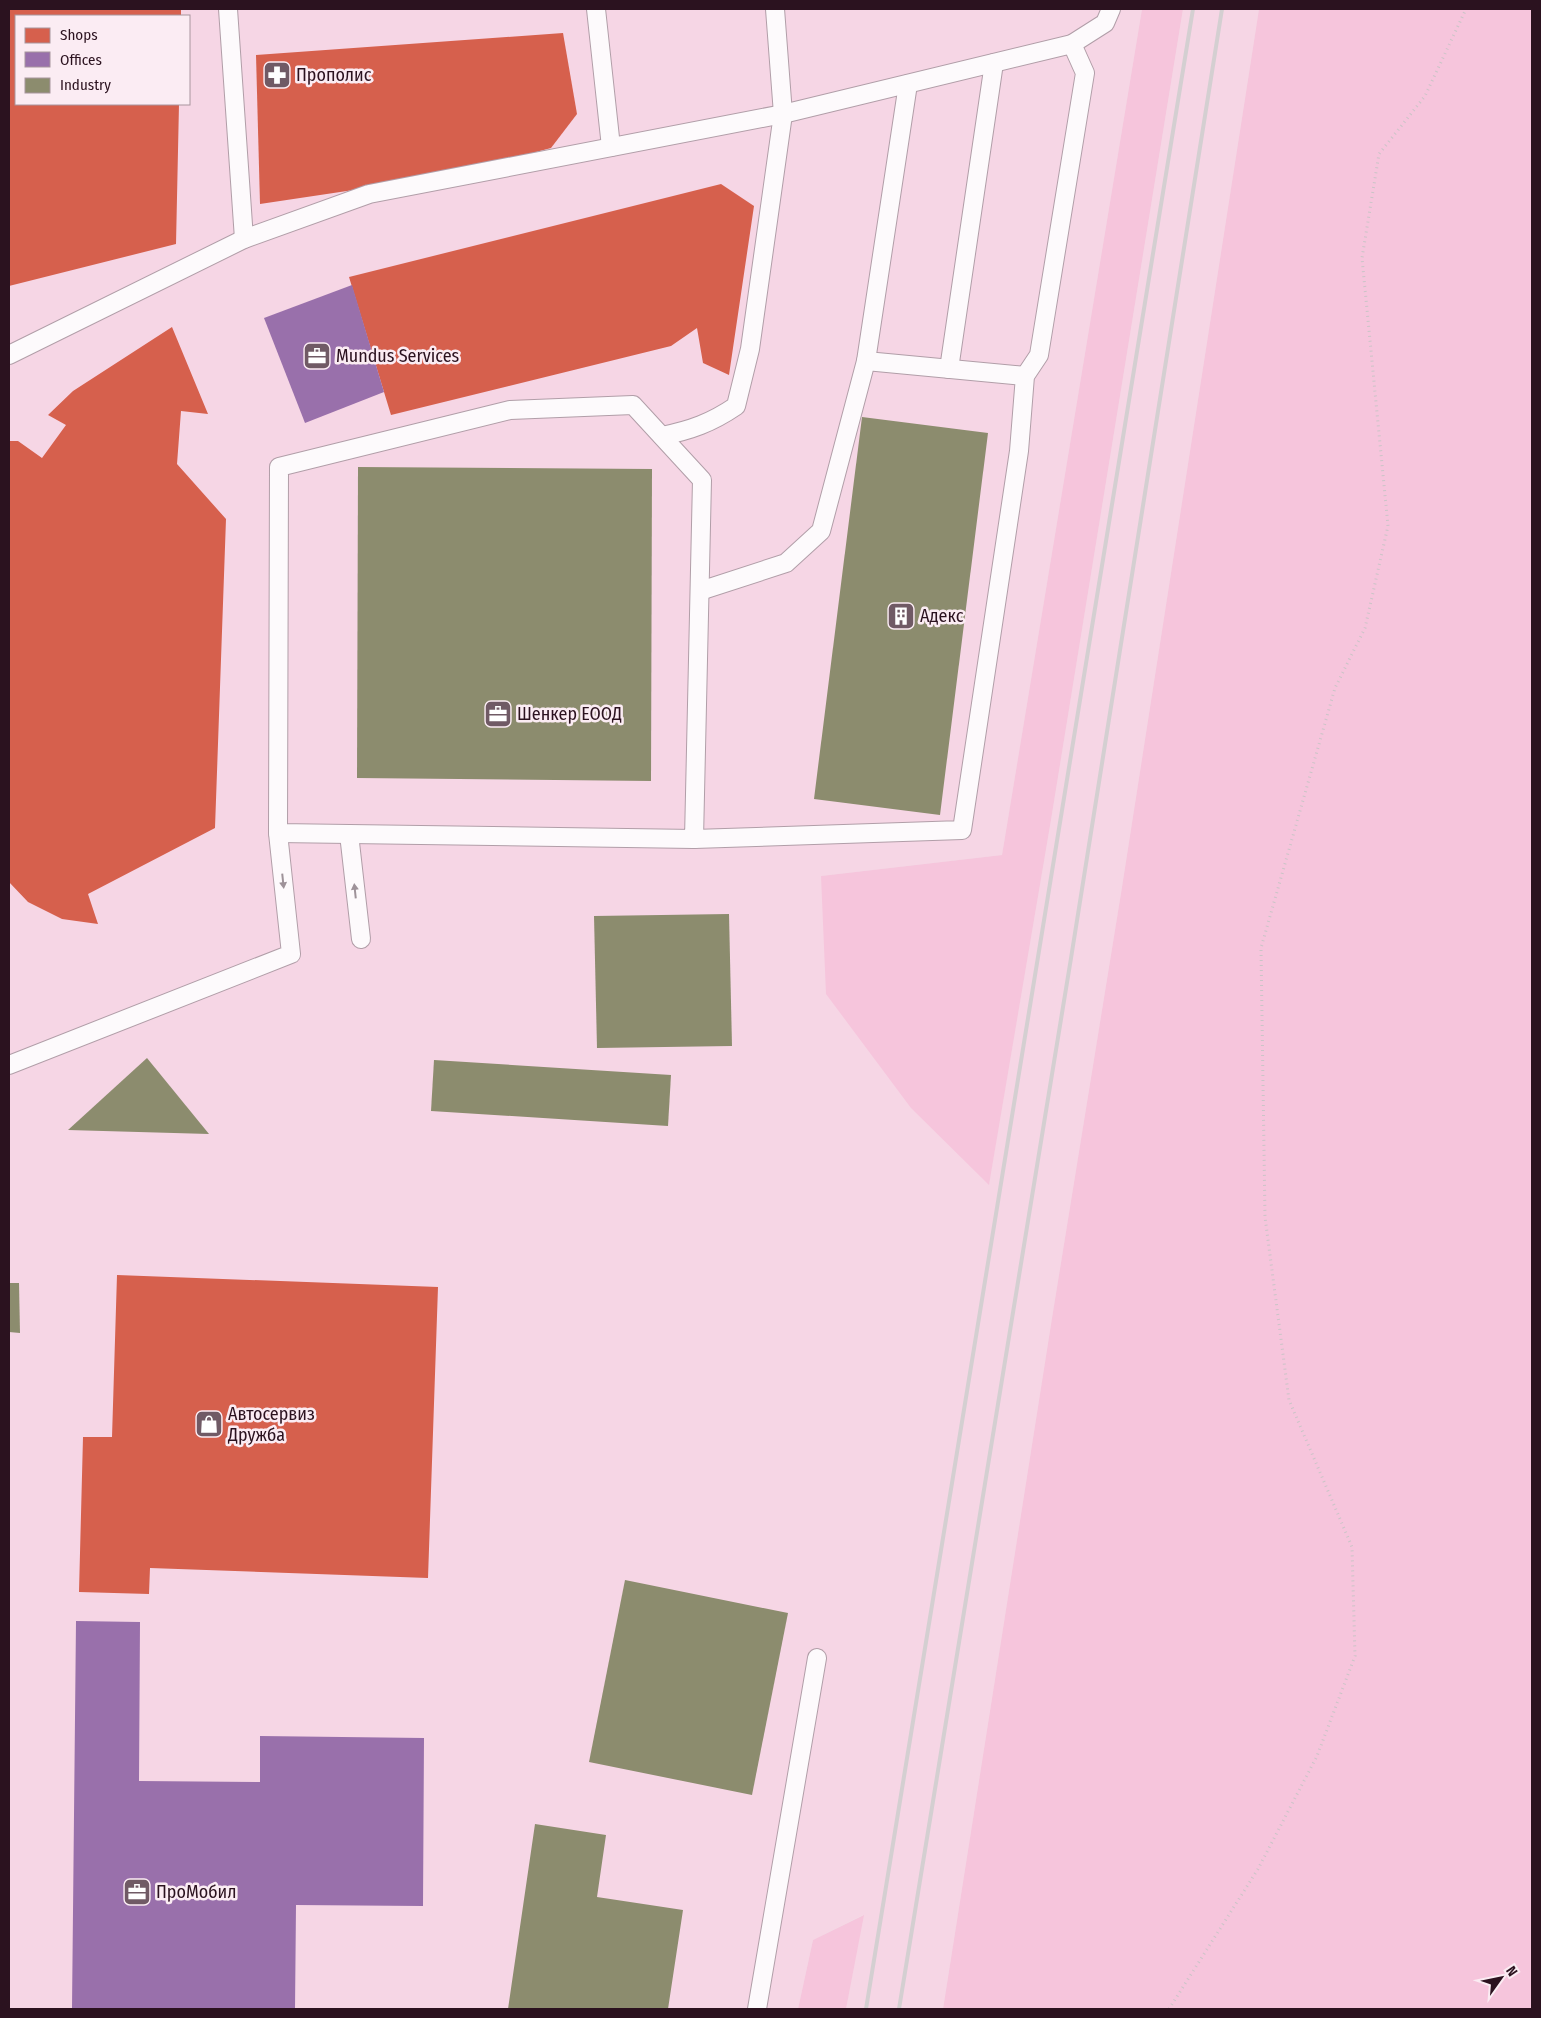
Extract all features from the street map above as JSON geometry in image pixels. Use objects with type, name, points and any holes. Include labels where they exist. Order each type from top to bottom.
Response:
[{"type":"lane","points":[[228,9],[244,238]]},
{"type":"lane","points":[[596,9],[611,147]]},
{"type":"lane","points":[[662,436],[688,431],[716,420],[736,406],[750,349],[783,114],[775,9]]},
{"type":"lane","points":[[9,355],[244,238],[369,194],[783,114],[1072,44],[1105,23],[1111,9]]},
{"type":"lane","points":[[278,833],[694,839],[962,830],[1019,451],[1025,376],[1039,355],[1085,73],[1072,44]]},
{"type":"lane","points":[[949,369],[994,63]]},
{"type":"lane","points":[[700,591],[786,563],[821,531],[866,361],[908,84]]},
{"type":"lane","points":[[866,361],[1025,376]]},
{"type":"lane","points":[[9,1066],[291,954],[278,833],[279,467],[510,410],[633,405],[702,480],[694,839]]},
{"type":"lane","points":[[349,834],[360,939]]},
{"type":"lane","points":[[758,2009],[817,1658]]},
{"type":"path","points":[[1168,2009],[1258,1869],[1318,1756],[1355,1656],[1352,1547],[1289,1400],[1265,1217],[1261,948],[1335,688],[1365,628],[1388,526],[1362,258],[1379,154],[1425,96],[1466,9]]},
{"type":"shaded area","points":[[9,9],[1142,9],[1002,855],[821,876],[989,1184],[1051,820],[1183,9],[1259,9],[1122,887],[943,2009],[846,2009],[863,1915],[813,1940],[798,2009],[9,2009]]},
{"type":"shaded area","points":[[1142,9],[1183,9],[1051,820],[989,1185],[911,1108],[826,994],[821,876],[1002,855]]},
{"type":"shaded area","points":[[1259,9],[1532,9],[1532,2009],[943,2009],[1122,887]]},
{"type":"shaded area","points":[[864,1915],[846,2009],[798,2009],[813,1940]]},
{"type":"building: Shops","points":[[9,9],[181,9],[181,15],[15,15],[15,105],[179,105],[176,244],[9,286]]},
{"type":"building: Shops","points":[[563,33],[577,114],[551,148],[447,176],[260,204],[256,55]]},
{"type":"building: Shops","points":[[721,184],[754,206],[729,375],[703,363],[697,328],[671,346],[391,415],[349,277]]},
{"type":"building: Shops","points":[[172,327],[208,414],[181,411],[177,464],[226,519],[215,828],[88,894],[98,924],[62,919],[28,902],[9,882],[9,441],[18,441],[42,458],[66,425],[48,415],[73,391]]},
{"type":"building: Shops","points":[[117,1275],[438,1287],[428,1578],[150,1568],[149,1594],[79,1592],[83,1437],[112,1437]]},
{"type":"building: Offices","points":[[352,285],[384,392],[305,423],[264,318]]},
{"type":"building: Offices","points":[[76,1621],[140,1622],[139,1781],[260,1782],[260,1736],[424,1738],[423,1906],[296,1905],[295,2009],[72,2009]]},
{"type":"building: Industry","name":"Адекс","points":[[862,417],[988,433],[940,815],[814,799]]},
{"type":"building: Industry","points":[[358,467],[652,469],[651,781],[357,778]]},
{"type":"building: Industry","points":[[729,914],[732,1046],[597,1048],[594,916]]},
{"type":"building: Industry","points":[[147,1058],[209,1134],[68,1130]]},
{"type":"building: Industry","points":[[434,1060],[671,1075],[668,1126],[431,1111]]},
{"type":"building: Industry","points":[[9,1283],[19,1283],[20,1333],[9,1332]]},
{"type":"building: Industry","points":[[625,1580],[788,1613],[752,1795],[589,1762]]},
{"type":"building: Industry","points":[[535,1824],[606,1835],[597,1897],[683,1910],[668,2009],[508,2009]]},
{"type":"railway","points":[[866,2009],[1193,9]]},
{"type":"railway","points":[[899,2009],[1063,1009],[1222,9]]},
{"type":"place","name":"Прополис","points":[[277,75]]},
{"type":"place","name":"Mundus Services","points":[[317,356]]},
{"type":"place","name":"Адекс","points":[[901,616]]},
{"type":"place","name":"Шенкер ЕООД","points":[[498,714]]},
{"type":"place","name":"Автосервиз Дружба","points":[[209,1424]]},
{"type":"place","name":"ПроМобил","points":[[137,1892]]}]
